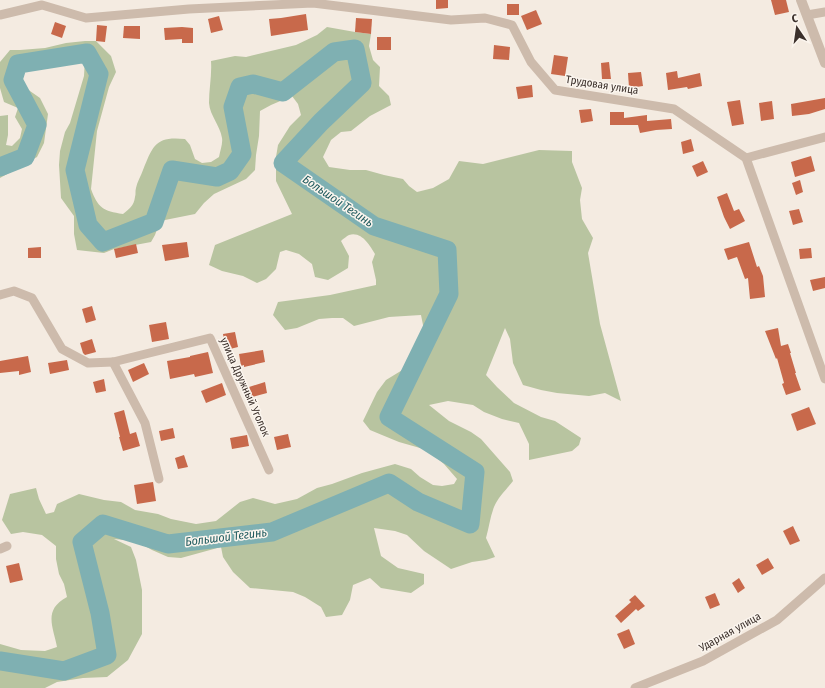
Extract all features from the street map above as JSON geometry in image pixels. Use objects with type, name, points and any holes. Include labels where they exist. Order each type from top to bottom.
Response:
[{"type":"street","points":[[802,0],[825,63]]},
{"type":"street","name":"Трудовая улица","points":[[0,15],[42,5],[86,18],[189,9],[312,3],[451,20],[485,18],[512,25],[531,62],[555,90],[674,109],[746,158]]},
{"type":"street","points":[[807,15],[825,12]]},
{"type":"street","points":[[825,137],[746,158],[825,379]]},
{"type":"street","name":"улица Дружный Уголок","points":[[0,295],[14,291],[32,298],[62,349],[88,363],[114,362],[210,338],[269,470]]},
{"type":"street","points":[[114,362],[145,423],[159,479]]},
{"type":"street","name":"Ударная улица","points":[[635,688],[703,661],[777,620],[825,578]]},
{"type":"green space","points":[[327,27],[371,34],[369,46],[373,60],[380,67],[379,86],[389,96],[391,105],[370,116],[351,131],[341,132],[331,140],[323,157],[329,167],[350,170],[366,170],[403,179],[417,192],[433,188],[449,179],[459,161],[483,164],[539,150],[572,151],[572,162],[582,188],[580,200],[582,219],[593,238],[588,253],[600,324],[621,401],[605,393],[589,396],[557,393],[523,385],[513,363],[510,339],[505,328],[486,375],[514,403],[541,417],[555,421],[581,438],[579,445],[572,451],[529,460],[529,444],[519,423],[502,419],[484,412],[473,405],[448,401],[429,405],[449,421],[481,439],[510,472],[513,481],[500,496],[494,507],[486,538],[495,557],[472,562],[451,569],[424,551],[407,535],[395,531],[374,528],[381,556],[398,568],[424,574],[424,584],[411,593],[381,588],[370,578],[353,585],[350,600],[342,615],[326,617],[321,607],[305,597],[293,592],[250,588],[233,572],[223,557],[221,547],[181,558],[168,557],[136,541],[114,539],[131,547],[136,560],[142,590],[142,634],[128,660],[107,677],[83,678],[57,682],[45,688],[0,688],[0,644],[21,650],[45,651],[57,647],[52,625],[52,613],[55,607],[67,597],[64,584],[59,574],[56,559],[56,546],[42,535],[23,532],[11,534],[2,520],[10,494],[36,488],[46,514],[54,512],[57,504],[79,494],[104,500],[121,502],[135,510],[158,514],[171,519],[196,524],[216,521],[240,502],[253,498],[275,504],[297,499],[317,488],[395,464],[411,469],[433,485],[442,486],[454,484],[457,479],[444,464],[427,450],[399,442],[370,430],[363,421],[377,392],[386,380],[404,369],[411,358],[416,344],[425,335],[421,315],[389,317],[354,326],[343,318],[319,319],[297,328],[285,330],[273,315],[278,302],[330,295],[376,285],[372,262],[375,254],[362,237],[354,234],[349,235],[341,241],[349,256],[348,268],[328,280],[315,277],[312,264],[299,254],[286,250],[280,252],[276,269],[266,279],[257,283],[243,276],[222,271],[209,265],[215,245],[292,214],[276,181],[276,157],[278,145],[290,126],[301,115],[298,104],[292,96],[260,111],[255,170],[246,179],[214,194],[195,214],[160,221],[151,242],[114,249],[104,253],[77,250],[74,234],[74,216],[61,198],[59,165],[60,151],[65,132],[70,123],[84,76],[85,58],[32,67],[22,74],[20,84],[40,98],[48,114],[44,143],[37,157],[0,178],[0,116],[8,115],[8,135],[6,145],[12,146],[20,138],[22,129],[15,117],[18,108],[4,102],[0,88],[0,62],[10,50],[45,48],[66,43],[96,41],[111,56],[116,72],[109,87],[97,131],[91,189],[102,208],[111,212],[123,214],[134,203],[137,184],[153,148],[162,141],[175,138],[185,139],[190,145],[195,159],[202,163],[211,162],[219,157],[222,138],[211,112],[209,103],[211,61],[235,56],[246,57],[296,45],[317,35]]},
{"type":"building","points":[[436,0],[448,0],[448,8],[436,9]]},
{"type":"building","points":[[771,0],[786,0],[789,12],[775,15]]},
{"type":"building","points":[[507,4],[519,4],[519,15],[507,15]]},
{"type":"building","points":[[536,10],[542,24],[527,30],[521,16]]},
{"type":"building","points":[[306,14],[308,30],[271,36],[269,19]]},
{"type":"building","points":[[219,16],[223,30],[211,33],[208,19]]},
{"type":"building","points":[[356,18],[372,19],[371,34],[355,32]]},
{"type":"building","points":[[55,22],[66,26],[62,38],[51,34]]},
{"type":"building","points":[[97,25],[107,26],[105,42],[96,41]]},
{"type":"building","points":[[124,26],[140,26],[140,39],[123,38]]},
{"type":"building","points":[[164,28],[193,28],[193,43],[182,43],[182,39],[165,40]]},
{"type":"building","points":[[377,37],[391,37],[391,50],[377,50]]},
{"type":"building","points":[[494,45],[510,47],[509,60],[493,59]]},
{"type":"building","points":[[554,55],[568,57],[565,76],[551,74]]},
{"type":"building","points":[[609,62],[611,79],[602,79],[601,63]]},
{"type":"building","points":[[677,71],[678,78],[700,73],[702,86],[688,89],[687,87],[668,90],[666,73]]},
{"type":"building","points":[[641,72],[643,86],[629,88],[628,73]]},
{"type":"building","points":[[532,85],[533,97],[518,99],[516,87]]},
{"type":"building","points":[[825,98],[825,109],[809,114],[792,116],[791,104]]},
{"type":"building","points":[[740,100],[744,124],[732,126],[727,102]]},
{"type":"building","points":[[772,101],[774,119],[761,121],[759,103]]},
{"type":"building","points":[[591,109],[593,121],[581,123],[579,110]]},
{"type":"building","points":[[610,112],[624,112],[624,118],[647,115],[647,121],[671,119],[672,129],[640,133],[638,125],[610,125]]},
{"type":"building","points":[[691,139],[694,151],[683,154],[681,142]]},
{"type":"building","points":[[811,156],[815,171],[795,177],[791,162]]},
{"type":"building","points":[[703,161],[708,172],[697,177],[692,166]]},
{"type":"building","points":[[800,180],[803,192],[796,195],[792,183]]},
{"type":"building","points":[[727,193],[734,211],[739,209],[745,221],[730,229],[717,197]]},
{"type":"building","points":[[799,209],[803,222],[793,225],[789,211]]},
{"type":"building","points":[[187,242],[189,257],[165,261],[162,245]]},
{"type":"building","points":[[749,242],[757,267],[759,266],[763,276],[765,297],[750,299],[748,278],[745,279],[737,257],[728,260],[724,249]]},
{"type":"building","points":[[136,244],[138,253],[116,258],[114,249]]},
{"type":"building","points":[[41,247],[41,258],[28,258],[28,248]]},
{"type":"building","points":[[811,248],[812,258],[800,259],[799,249]]},
{"type":"building","points":[[825,277],[825,288],[813,291],[810,280]]},
{"type":"building","points":[[92,306],[96,320],[86,323],[82,309]]},
{"type":"building","points":[[166,322],[169,339],[152,342],[149,325]]},
{"type":"building","points":[[778,328],[781,346],[788,344],[801,390],[786,395],[782,384],[784,383],[777,358],[776,359],[765,331]]},
{"type":"building","points":[[235,332],[238,347],[226,350],[223,334]]},
{"type":"building","points":[[92,339],[96,352],[85,355],[80,343]]},
{"type":"building","points":[[263,350],[265,362],[244,367],[244,365],[241,366],[239,354]]},
{"type":"building","points":[[208,352],[213,373],[195,377],[194,374],[170,379],[167,361]]},
{"type":"building","points":[[28,356],[31,372],[19,375],[19,371],[0,373],[0,361]]},
{"type":"building","points":[[67,360],[69,370],[50,374],[48,363]]},
{"type":"building","points":[[144,363],[149,374],[133,382],[128,370]]},
{"type":"building","points":[[104,379],[106,391],[96,393],[93,382]]},
{"type":"building","points":[[265,382],[267,393],[252,397],[249,387]]},
{"type":"building","points":[[222,383],[226,395],[206,403],[201,391]]},
{"type":"building","points":[[809,407],[816,424],[797,431],[791,414]]},
{"type":"building","points":[[124,410],[130,434],[136,432],[140,446],[123,451],[114,413]]},
{"type":"building","points":[[173,428],[175,438],[161,441],[159,431]]},
{"type":"building","points":[[288,434],[291,447],[277,450],[274,437]]},
{"type":"building","points":[[247,435],[249,446],[232,449],[230,438]]},
{"type":"building","points":[[184,455],[188,467],[178,469],[175,458]]},
{"type":"building","points":[[153,482],[156,501],[137,504],[134,485]]},
{"type":"building","points":[[793,526],[800,541],[790,545],[783,531]]},
{"type":"building","points":[[768,558],[774,568],[762,575],[756,565]]},
{"type":"building","points":[[19,563],[23,580],[10,583],[6,566]]},
{"type":"building","points":[[739,578],[745,588],[738,593],[732,583]]},
{"type":"building","points":[[715,593],[720,605],[710,609],[705,597]]},
{"type":"building","points":[[635,595],[645,606],[638,611],[636,609],[621,623],[615,616],[631,602],[629,600]]},
{"type":"building","points":[[629,629],[635,644],[624,649],[617,634]]},
{"type":"waterway","name":"Большой Тегинь","points":[[0,167],[25,157],[37,125],[13,80],[18,64],[87,53],[99,74],[75,170],[88,225],[103,242],[154,222],[172,170],[217,177],[230,171],[242,154],[233,107],[240,87],[253,84],[283,92],[334,52],[355,49],[362,83],[321,122],[283,163],[374,226],[447,250],[449,294],[389,417],[475,472],[470,524],[418,502],[389,483],[272,532],[168,544],[103,524],[82,542],[100,613],[107,655],[64,671],[0,661]]}]
